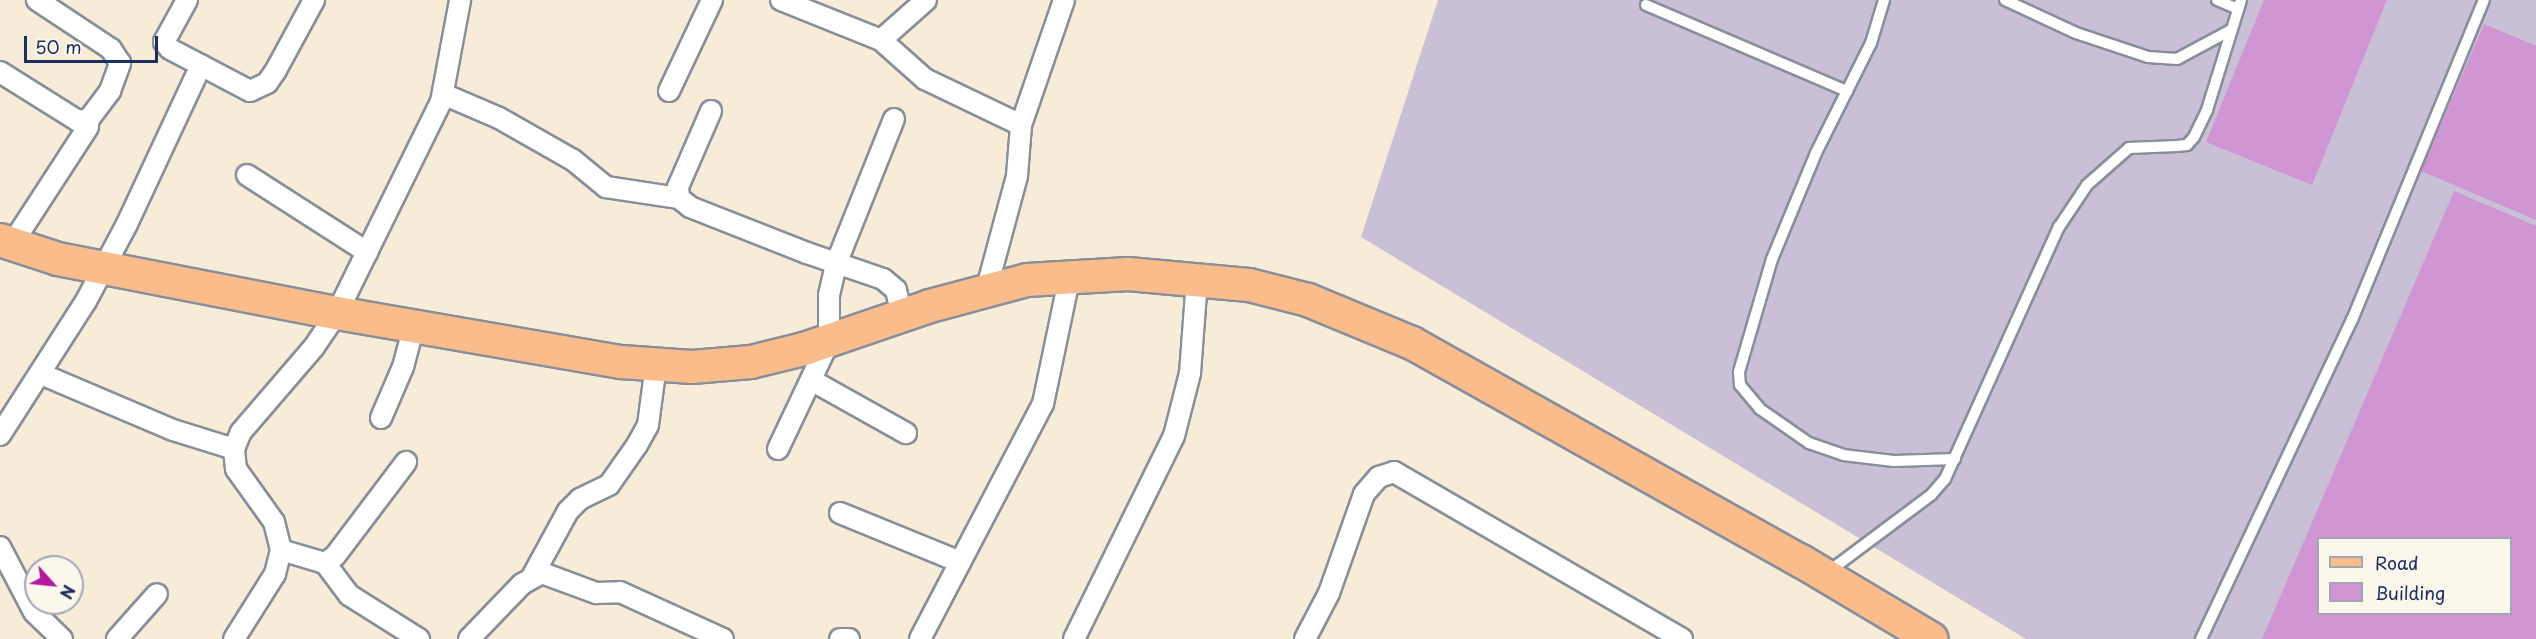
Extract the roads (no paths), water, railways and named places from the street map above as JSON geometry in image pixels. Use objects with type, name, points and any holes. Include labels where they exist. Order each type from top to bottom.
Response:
[{"type":"main road","points":[[6,242],[104,268],[337,313],[622,362],[692,367],[751,362],[830,341],[902,316],[986,291],[1070,275],[1197,279],[1249,285],[1308,300],[1412,343],[1824,574],[1932,639]]},
{"type":"street","points":[[187,0],[164,42],[250,91],[257,89],[276,70],[314,0]]},
{"type":"street","points":[[234,639],[275,574],[280,550],[274,522],[236,468],[234,448],[241,432],[315,347],[337,313],[443,94],[459,0]]},
{"type":"street","points":[[669,91],[712,0]]},
{"type":"street","points":[[781,0],[881,40],[925,79],[1022,124]]},
{"type":"street","points":[[881,40],[926,0]]},
{"type":"street","points":[[986,291],[1017,176],[1022,124],[1064,0]]},
{"type":"street","points":[[0,72],[78,121],[89,119],[99,109],[120,63],[111,49],[50,4]]},
{"type":"street","points":[[0,435],[41,374],[104,268],[201,65]]},
{"type":"street","points":[[443,94],[518,128],[573,160],[606,187],[679,198],[690,207],[836,264],[883,279],[896,290],[902,316]]},
{"type":"street","points":[[679,198],[678,188],[711,111]]},
{"type":"street","points":[[778,449],[830,341],[829,296],[836,264],[894,119]]},
{"type":"street","points":[[6,242],[88,127]]},
{"type":"street","points":[[247,175],[367,252]]},
{"type":"street","points":[[920,639],[1043,404],[1070,275]]},
{"type":"street","points":[[1074,639],[1174,436],[1190,373],[1197,279]]},
{"type":"street","points":[[381,418],[403,367],[414,326]]},
{"type":"street","points":[[469,639],[532,577],[568,511],[579,498],[609,485],[637,445],[648,425],[656,365]]},
{"type":"street","points":[[41,374],[173,430],[234,448]]},
{"type":"street","points":[[811,380],[906,433]]},
{"type":"street","points":[[325,563],[335,556],[405,462]]},
{"type":"street","points":[[1305,639],[1329,593],[1365,494],[1378,477],[1394,472],[1682,639]]},
{"type":"street","points":[[840,513],[960,562]]},
{"type":"street","points":[[0,547],[34,612],[62,639]]},
{"type":"street","points":[[280,550],[325,563],[349,596],[419,639]]},
{"type":"street","points":[[532,577],[542,573],[554,576],[596,594],[620,592],[723,639]]},
{"type":"street","points":[[117,639],[157,594]]},
{"type":"street","points":[[840,639],[849,639]]},
{"type":"lane","points":[[1884,0],[1871,43],[1815,153],[1772,259],[1739,372],[1740,385],[1760,409],[1809,443],[1844,455],[1893,461],[1955,459]]},
{"type":"lane","points":[[2004,0],[2076,33],[2148,57],[2177,59],[2231,30]]},
{"type":"lane","points":[[1824,574],[1931,495],[1955,459],[2059,227],[2087,185],[2129,148],[2187,145],[2207,110],[2240,4],[2217,0]]},
{"type":"lane","points":[[2201,639],[2352,320],[2484,0]]},
{"type":"lane","points":[[1646,6],[1847,92]]}]
